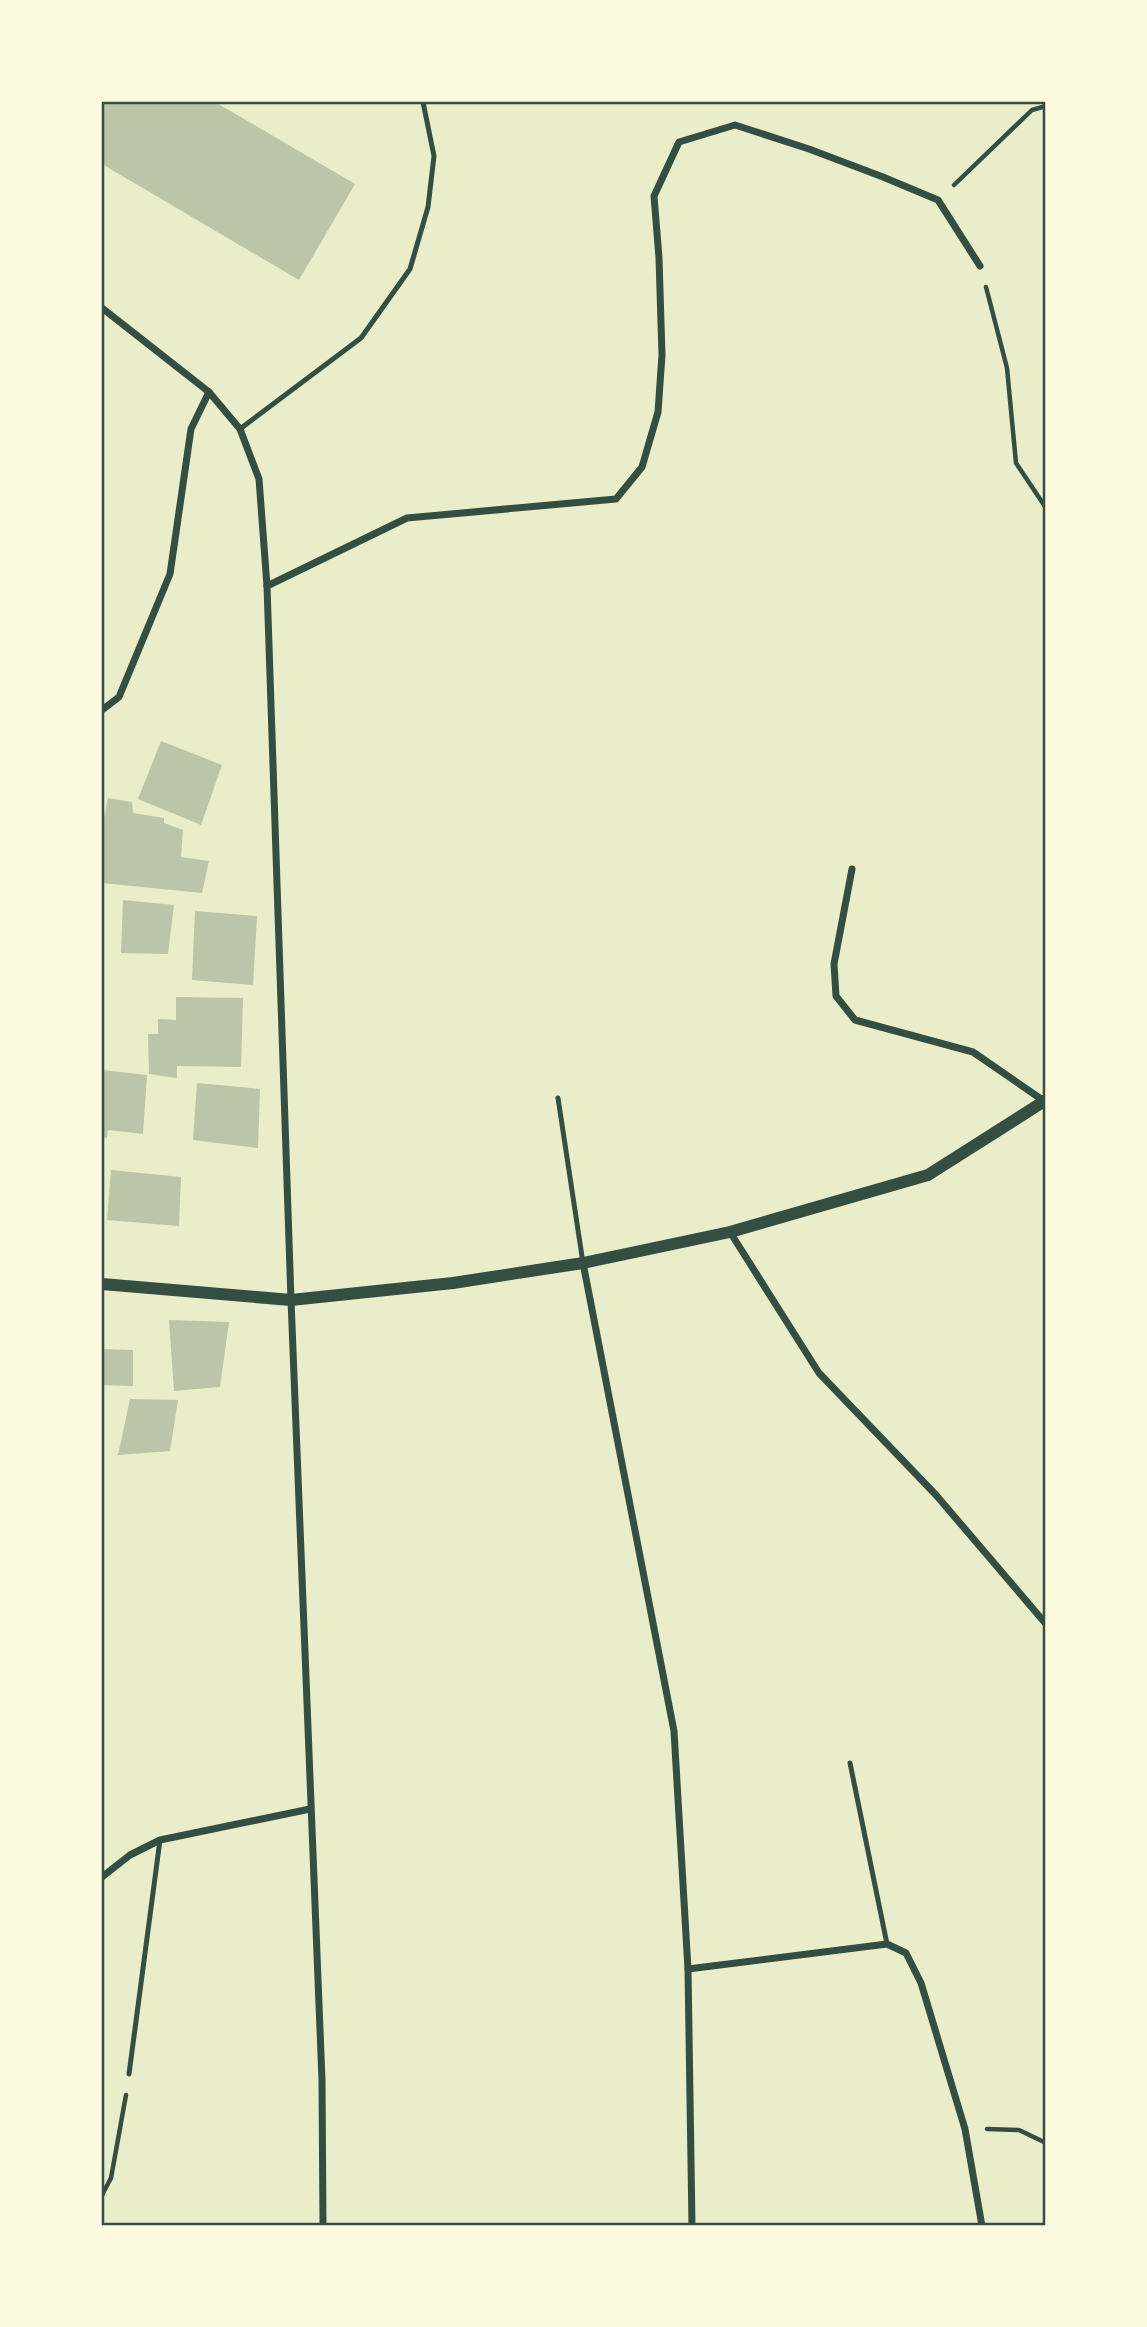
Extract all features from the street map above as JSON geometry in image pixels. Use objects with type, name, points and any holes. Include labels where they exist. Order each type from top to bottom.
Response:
[{"type":"street","points":[[267,586],[407,517],[616,499],[642,467],[658,412],[662,355],[654,196],[680,142],[735,125],[809,149],[938,200],[980,266]]},
{"type":"street","points":[[102,308],[209,392],[240,429],[259,479],[267,586],[291,1300],[322,2080],[323,2225]]},
{"type":"street","points":[[102,710],[119,697],[170,573],[191,429],[209,392]]},
{"type":"street","points":[[102,1284],[291,1300],[453,1283],[583,1263],[730,1232],[928,1175],[1045,1100],[972,1052],[855,1020],[836,996],[834,964],[852,869]]},
{"type":"street","points":[[730,1232],[819,1373],[936,1495],[1045,1624]]},
{"type":"street","points":[[583,1263],[674,1731],[688,1969],[692,2225]]},
{"type":"street","points":[[102,1877],[130,1855],[160,1840],[310,1809]]},
{"type":"street","points":[[688,1969],[887,1944],[906,1953],[921,1983],[965,2129],[982,2225]]},
{"type":"lane","points":[[240,429],[361,338],[410,269],[428,207],[434,156],[423,102]]},
{"type":"lane","points":[[558,1098],[583,1263]]},
{"type":"lane","points":[[850,1763],[887,1944]]},
{"type":"lane","points":[[129,2074],[160,1840]]},
{"type":"path","points":[[938,200],[1032,110],[1045,106]]},
{"type":"path","points":[[980,266],[1007,368],[1016,463],[1045,508]]},
{"type":"path","points":[[102,2195],[111,2178],[129,2074]]},
{"type":"path","points":[[965,2129],[1019,2130],[1045,2143]]},
{"type":"building","points":[[102,102],[215,102],[355,184],[299,280],[102,164]]},
{"type":"building","points":[[161,741],[222,765],[201,825],[138,799]]},
{"type":"building","points":[[108,798],[132,802],[133,813],[164,818],[164,823],[183,830],[181,857],[209,861],[202,893],[102,883],[102,827]]},
{"type":"building","points":[[123,900],[174,905],[168,954],[121,953]]},
{"type":"building","points":[[195,911],[257,916],[253,985],[192,980]]},
{"type":"building","points":[[176,997],[243,998],[241,1067],[177,1066],[177,1078],[149,1074],[148,1034],[158,1034],[158,1019],[176,1020]]},
{"type":"building","points":[[102,1070],[147,1075],[143,1134],[108,1130],[107,1138],[102,1137]]},
{"type":"building","points":[[197,1083],[260,1089],[258,1148],[193,1140]]},
{"type":"building","points":[[111,1170],[181,1177],[179,1226],[107,1220]]},
{"type":"building","points":[[169,1320],[229,1322],[220,1387],[174,1391]]},
{"type":"building","points":[[102,1349],[133,1350],[133,1386],[102,1385]]},
{"type":"building","points":[[130,1399],[178,1400],[170,1451],[118,1455]]}]
